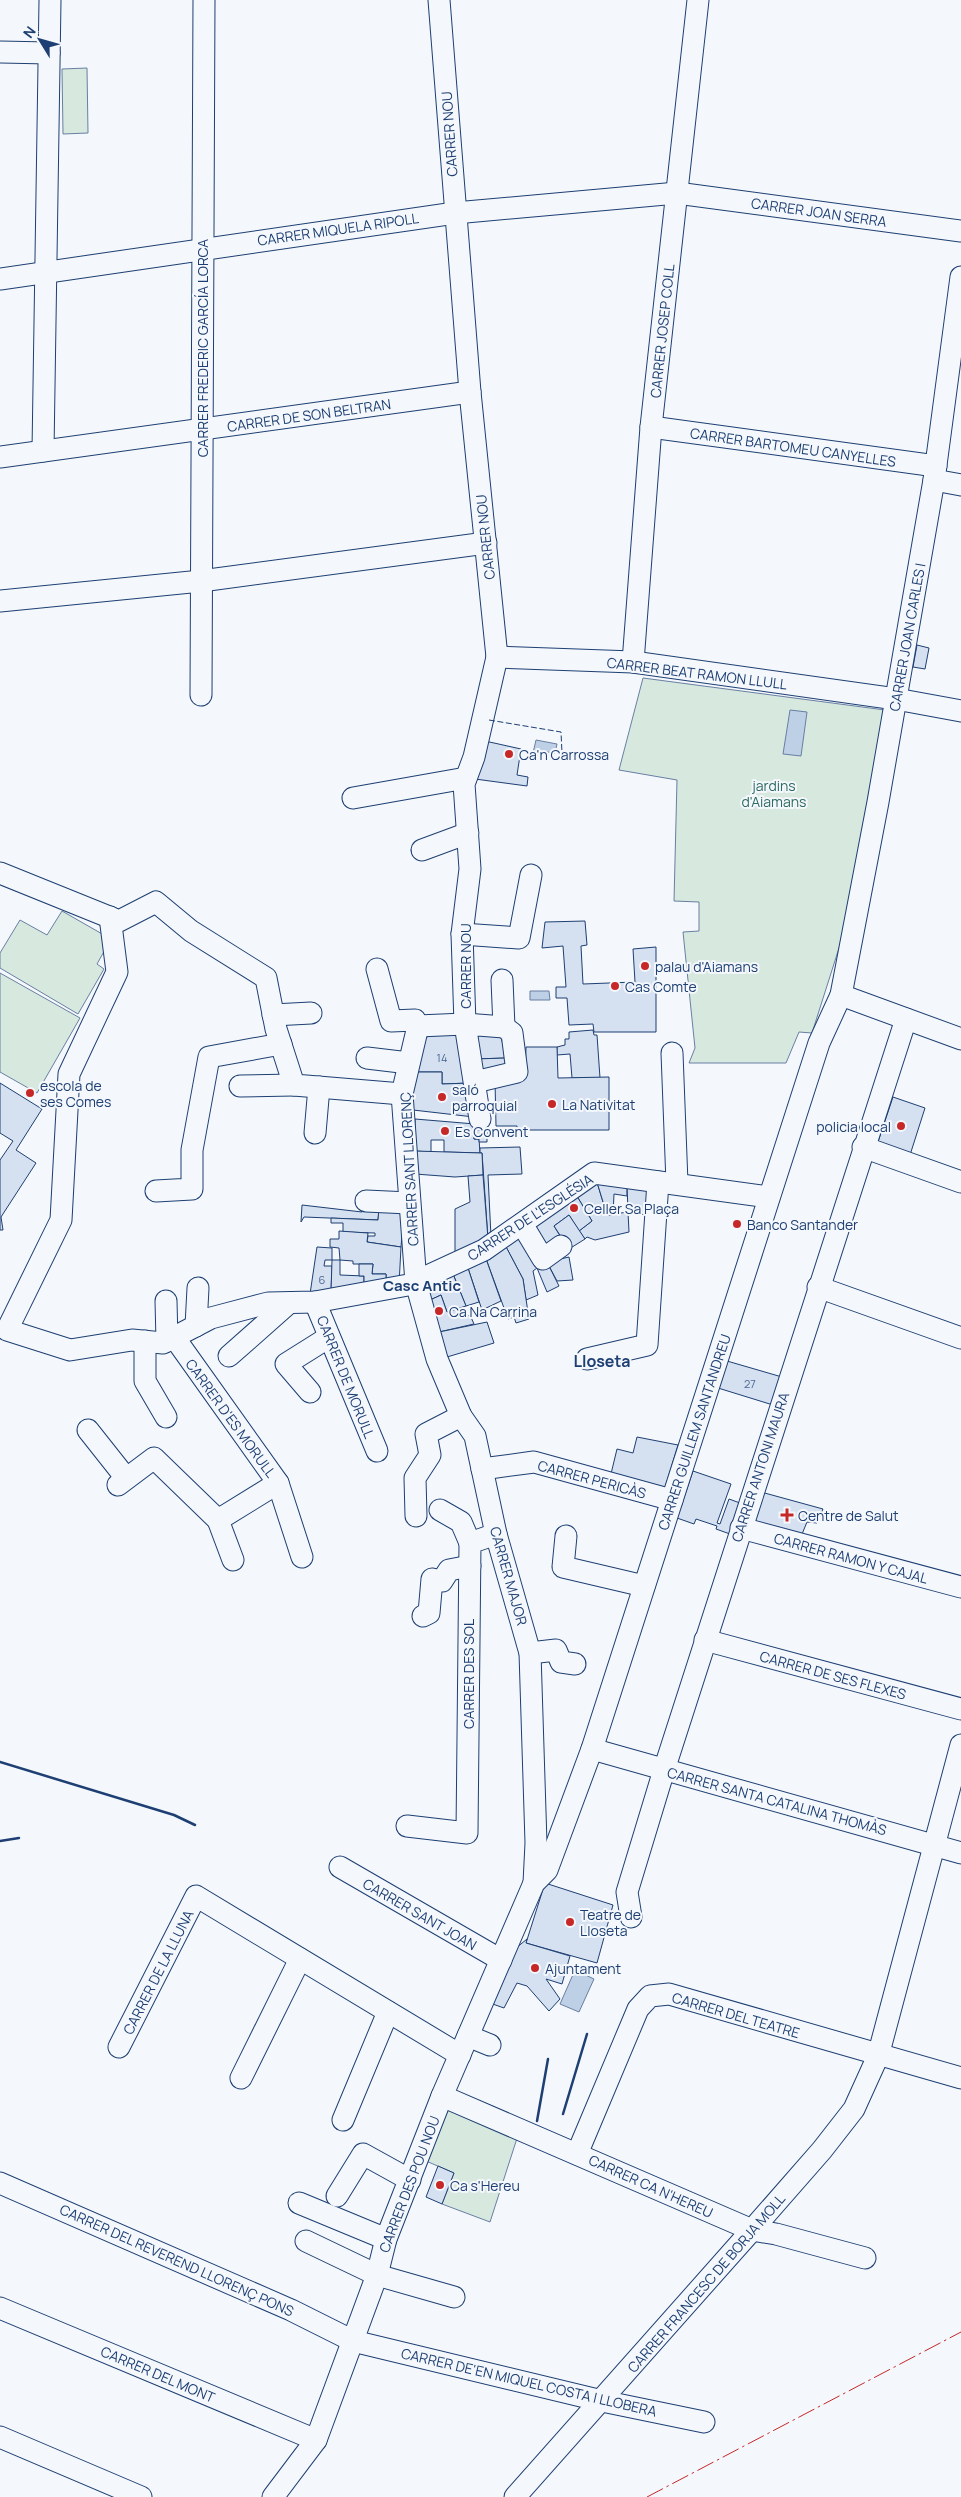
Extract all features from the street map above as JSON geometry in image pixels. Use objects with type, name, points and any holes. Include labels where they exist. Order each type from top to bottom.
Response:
[{"type":"street","points":[[43,451],[50,0]]},
{"type":"street","name":"CARRER FREDERIC GARCÍA LORCA","points":[[201,695],[204,0]]},
{"type":"street","name":"CARRER NOU","points":[[377,969],[392,1021],[415,1020],[418,1026],[465,1024],[462,934],[470,869],[464,784],[474,757],[497,657],[470,392],[439,0]]},
{"type":"street","name":"CARRER JOSEP COLL","points":[[633,662],[651,427],[698,0]]},
{"type":"street","points":[[0,52],[49,53]]},
{"type":"street","name":"CARRER MIQUELA RIPOLL","points":[[0,279],[203,248],[455,213],[677,193]]},
{"type":"street","name":"CARRER JOAN SERRA","points":[[677,193],[961,231]]},
{"type":"street","name":"CARRER JOAN CARLES I","points":[[842,995],[935,473],[961,277]]},
{"type":"street","name":"CARRER DE SON BELTRAN","points":[[0,457],[470,392]]},
{"type":"street","name":"CARRER BARTOMEU CANYELLES","points":[[651,427],[935,473],[961,485]]},
{"type":"street","points":[[0,602],[202,581],[486,543]]},
{"type":"street","name":"CARRER BEAT RAMON LLULL","points":[[497,657],[633,662],[896,699],[961,711]]},
{"type":"street","points":[[353,798],[466,778]]},
{"type":"street","points":[[422,850],[468,833]]},
{"type":"street","points":[[0,873],[119,921],[156,902],[192,930],[266,978],[273,1014],[294,1085]]},
{"type":"street","points":[[462,934],[519,938],[531,875]]},
{"type":"street","points":[[110,917],[116,972],[69,1074],[61,1220],[7,1330],[70,1350],[132,1340],[163,1343],[211,1318],[268,1303],[315,1302],[416,1283]]},
{"type":"street","points":[[502,980],[504,1027]]},
{"type":"street","points":[[842,995],[961,1039]]},
{"type":"street","name":"CARRER GUILLEM SANTANDREU","points":[[541,1877],[592,1749],[819,1043],[842,995]]},
{"type":"street","points":[[273,1014],[311,1013]]},
{"type":"street","name":"CARRER ANTONI MAURA","points":[[631,1917],[627,1892],[664,1770],[863,1147],[906,1019]]},
{"type":"street","points":[[474,1082],[517,1072],[512,1033],[504,1027],[465,1024],[474,1082],[480,1119]]},
{"type":"street","name":"CARRER SANT LLORENÇ","points":[[416,1283],[402,1094],[418,1026]]},
{"type":"street","points":[[156,1190],[192,1189],[192,1150],[209,1057],[281,1044]]},
{"type":"street","points":[[587,1359],[647,1346],[667,1182],[672,1053]]},
{"type":"street","points":[[367,1058],[409,1063]]},
{"type":"street","points":[[240,1086],[294,1085],[402,1094]]},
{"type":"street","points":[[315,1133],[319,1087]]},
{"type":"street","points":[[863,1147],[961,1182]]},
{"type":"street","name":"CARRER DE L'ESGLÉSIA","points":[[416,1283],[484,1250],[594,1173],[769,1197]]},
{"type":"street","points":[[366,1201],[409,1203]]},
{"type":"street","name":"CARRER DE L'ESGLÉSIA","points":[[522,1224],[543,1259],[561,1246]]},
{"type":"street","name":"CARRER MAJOR","points":[[416,1283],[437,1359],[461,1416],[475,1436],[496,1534],[530,1653],[536,1843],[541,1877]]},
{"type":"street","points":[[196,1326],[198,1288]]},
{"type":"street","points":[[818,1288],[961,1338]]},
{"type":"street","points":[[166,1301],[171,1339]]},
{"type":"street","name":"CARRER DE MORULL","points":[[315,1302],[377,1452]]},
{"type":"street","points":[[229,1356],[289,1303]]},
{"type":"street","points":[[310,1392],[286,1364],[329,1337]]},
{"type":"street","name":"CARRER D'ES MORULL","points":[[171,1339],[278,1483],[302,1558]]},
{"type":"street","points":[[144,1341],[146,1381],[166,1417]]},
{"type":"street","points":[[416,1516],[415,1478],[430,1455],[426,1434],[461,1416]]},
{"type":"street","points":[[88,1430],[122,1482],[154,1458],[218,1520],[233,1560]]},
{"type":"street","name":"CARRER PERICÀS","points":[[482,1468],[534,1462],[672,1500]]},
{"type":"street","points":[[218,1520],[278,1483]]},
{"type":"street","points":[[440,1510],[461,1522],[470,1543],[496,1534]]},
{"type":"street","name":"CARRER RAMON Y CAJAL","points":[[741,1528],[961,1587]]},
{"type":"street","points":[[566,1536],[563,1567],[644,1586]]},
{"type":"street","name":"CARRER DES SOL","points":[[407,1826],[467,1833],[470,1543]]},
{"type":"street","points":[[423,1616],[429,1613],[432,1579],[442,1582],[449,1570],[470,1566]]},
{"type":"street","name":"CARRER DE SES FLEXES","points":[[705,1640],[961,1709]]},
{"type":"street","points":[[530,1653],[556,1650],[561,1662],[575,1664]]},
{"type":"street","name":"CARRER FRANCESC DE BORJA MOLL","points":[[515,2497],[602,2401],[822,2150],[854,2109],[878,2056],[961,1745]]},
{"type":"street","name":"CARRER SANTA CATALINA THOMÀS","points":[[592,1749],[961,1852]]},
{"type":"street","name":"CARRER SANT JOAN","points":[[340,1867],[501,1960]]},
{"type":"street","name":"CARRER DES POU NOU","points":[[273,2497],[316,2440],[377,2275],[386,2239],[442,2096],[501,1960],[541,1877]]},
{"type":"street","name":"CARRER DE LA LLUNA","points":[[119,2047],[196,1896],[388,2012],[464,2046],[490,2045]]},
{"type":"street","points":[[241,2078],[300,1959]]},
{"type":"street","name":"CARRER DEL TEATRE","points":[[577,2154],[638,2009],[650,1996],[669,1994],[878,2056],[961,2078]]},
{"type":"street","points":[[343,2120],[388,2012]]},
{"type":"street","name":"CARRER CA N'HEREU","points":[[442,2096],[752,2230],[776,2234],[865,2258]]},
{"type":"street","points":[[338,2196],[362,2154],[410,2180]]},
{"type":"street","name":"CARRER DEL REVEREND LLORENÇ PONS","points":[[0,2183],[291,2310],[353,2340]]},
{"type":"street","points":[[299,2203],[386,2239]]},
{"type":"street","points":[[306,2241],[377,2275],[454,2297]]},
{"type":"street","name":"CARRER DEL MONT","points":[[0,2308],[316,2440]]},
{"type":"street","name":"CARRER DE'EN MIQUEL COSTA I LLOBERA","points":[[353,2340],[602,2401],[704,2422]]},
{"type":"street","points":[[0,2437],[141,2497]]},
{"type":"green space","points":[[87,68],[88,133],[63,134],[62,69]]},
{"type":"green space","name":"jardins d'Aiamans","points":[[643,678],[885,710],[853,904],[812,1033],[799,1032],[786,1063],[689,1063],[695,1048],[683,932],[699,931],[699,902],[674,901],[677,780],[619,770]]},
{"type":"green space","points":[[62,911],[111,939],[97,964],[104,969],[78,1014],[0,968],[0,953],[20,920],[47,935]]},
{"type":"green space","points":[[0,973],[80,1018],[37,1093],[0,1072]]},
{"type":"green space","points":[[442,2096],[520,2129],[490,2222],[442,2204],[454,2173],[419,2158]]},
{"type":"water","points":[[790,710],[807,712],[801,756],[783,754]]},
{"type":"water","points":[[536,740],[557,744],[555,753],[540,751],[538,754],[533,753]]},
{"type":"water","points":[[530,991],[549,991],[550,1000],[530,1000]]},
{"type":"water","points":[[575,1970],[594,1979],[579,2012],[560,2004]]},
{"type":"building","points":[[917,645],[929,648],[925,669],[913,667]]},
{"type":"building","points":[[485,741],[521,749],[517,775],[528,777],[527,786],[475,779]]},
{"type":"building","name":"palau d'Aiamans","points":[[585,921],[587,945],[581,946],[583,984],[635,982],[633,949],[656,947],[656,1032],[594,1032],[593,1024],[569,1025],[567,998],[556,998],[556,987],[566,987],[563,946],[542,948],[545,922]]},
{"type":"building","points":[[593,1030],[594,1035],[597,1035],[600,1078],[572,1078],[570,1054],[557,1055],[557,1047],[565,1045],[565,1039],[569,1039],[569,1032]]},
{"type":"building","points":[[472,1031],[500,1032],[506,1058],[474,1059]]},
{"type":"building","points":[[463,1032],[470,1083],[442,1084],[442,1072],[412,1072],[422,1041],[431,1034]]},
{"type":"building","name":"La Nativitat","points":[[526,1047],[557,1047],[558,1078],[609,1077],[609,1130],[517,1130],[517,1126],[496,1126],[495,1081],[525,1078]]},
{"type":"building","points":[[506,1058],[508,1072],[475,1077],[474,1059]]},
{"type":"building","name":"saló parroquial","points":[[412,1072],[442,1072],[442,1084],[470,1083],[474,1117],[413,1110]]},
{"type":"building","points":[[0,1083],[42,1109],[16,1150],[36,1163],[1,1217],[3,1230],[0,1230],[0,1160],[13,1141],[0,1133]]},
{"type":"building","name":"policia local","points":[[893,1097],[925,1108],[910,1155],[877,1145]]},
{"type":"building","name":"Es Convent","points":[[415,1119],[475,1124],[474,1139],[479,1139],[480,1153],[444,1152],[444,1140],[431,1140],[431,1152],[415,1151]]},
{"type":"building","points":[[475,1124],[476,1127],[487,1132],[487,1142],[479,1142],[479,1139],[474,1139]]},
{"type":"building","points":[[520,1147],[522,1174],[488,1175],[491,1237],[488,1239],[482,1153],[480,1153],[480,1148]]},
{"type":"building","points":[[415,1151],[482,1153],[483,1175],[455,1177],[415,1174]]},
{"type":"building","points":[[483,1175],[488,1239],[455,1255],[455,1209],[470,1202],[468,1176]]},
{"type":"building","points":[[596,1179],[607,1215],[628,1212],[629,1232],[595,1240],[587,1237],[585,1239],[579,1231],[592,1221],[575,1193]]},
{"type":"building","points":[[596,1179],[627,1183],[627,1196],[614,1194],[613,1215],[607,1215]]},
{"type":"building","points":[[627,1183],[651,1188],[649,1215],[628,1213]]},
{"type":"building","points":[[575,1193],[592,1221],[579,1231],[569,1215],[554,1226],[562,1239],[544,1253],[528,1228]]},
{"type":"building","points":[[302,1205],[362,1212],[362,1208],[379,1210],[378,1220],[304,1217],[301,1222]]},
{"type":"building","points":[[379,1207],[404,1212],[401,1247],[367,1242],[368,1236],[375,1236],[375,1233],[343,1232],[343,1223],[331,1223],[331,1218],[378,1220]]},
{"type":"building","points":[[569,1215],[585,1239],[569,1249],[554,1226]]},
{"type":"building","points":[[339,1231],[368,1233],[367,1242],[401,1247],[399,1285],[386,1287],[386,1274],[372,1274],[373,1264],[353,1264],[353,1261],[340,1260],[339,1248],[330,1247],[330,1239],[339,1239]]},
{"type":"building","points":[[523,1231],[547,1262],[559,1286],[547,1292],[537,1268],[533,1271],[538,1295],[526,1300],[523,1279],[504,1243]]},
{"type":"building","points":[[504,1243],[523,1279],[529,1319],[516,1323],[514,1317],[508,1319],[485,1256]]},
{"type":"building","points":[[317,1247],[332,1248],[332,1260],[325,1260],[324,1266],[332,1266],[331,1292],[310,1294]]},
{"type":"building","points":[[485,1256],[501,1301],[482,1310],[468,1268]]},
{"type":"building","points":[[569,1257],[573,1280],[557,1281],[547,1262]]},
{"type":"building","points":[[332,1260],[340,1260],[340,1275],[364,1276],[364,1289],[331,1292]]},
{"type":"building","points":[[359,1264],[373,1264],[372,1274],[386,1274],[386,1287],[364,1289],[364,1276],[359,1276]]},
{"type":"building","points":[[468,1268],[479,1302],[466,1306],[453,1274]]},
{"type":"building","points":[[453,1274],[466,1306],[447,1312],[441,1295],[430,1300],[425,1286]]},
{"type":"building","points":[[441,1295],[447,1312],[457,1309],[462,1318],[470,1315],[474,1324],[439,1332],[430,1300]]},
{"type":"building","points":[[487,1322],[494,1343],[447,1357],[439,1332]]},
{"type":"building","points":[[727,1361],[782,1377],[773,1405],[718,1388]]},
{"type":"building","points":[[637,1437],[678,1445],[664,1491],[610,1478],[617,1449],[633,1453]]},
{"type":"building","points":[[693,1471],[731,1484],[717,1523],[720,1524],[729,1499],[740,1503],[730,1534],[716,1529],[717,1526],[696,1519],[694,1524],[677,1518]]},
{"type":"building","name":"Centre de Salut","points":[[761,1492],[823,1509],[817,1523],[807,1522],[800,1539],[750,1524]]},
{"type":"building","name":"Teatre de Lloseta","points":[[545,1883],[613,1905],[597,1963],[526,1943]]},
{"type":"building","name":"Ajuntament","points":[[527,1939],[526,1943],[570,1956],[562,1984],[546,1979],[560,1999],[549,2011],[527,1986],[517,1983],[504,2008],[487,2002],[510,1953]]},
{"type":"building","name":"Ca s'Hereu","points":[[438,2166],[454,2173],[442,2204],[426,2197]]},
{"type":"fence","points":[[489,720],[561,732],[562,753]]},
{"type":"wall","points":[[0,1762],[174,1815],[195,1825]]},
{"type":"wall","points":[[0,1841],[19,1838]]},
{"type":"wall","points":[[563,2114],[587,2034]]},
{"type":"wall","points":[[537,2121],[548,2059]]},
{"type":"power","points":[[647,2497],[961,2332]]},
{"type":"place","name":"Ca'n Carrossa","points":[[509,754]]},
{"type":"place","name":"palau d'Aiamans","points":[[645,966]]},
{"type":"place","name":"Cas Comte","points":[[615,986]]},
{"type":"place","name":"escola de ses Comes","points":[[30,1093]]},
{"type":"place","name":"saló parroquial","points":[[442,1097]]},
{"type":"place","name":"La Nativitat","points":[[552,1104]]},
{"type":"place","name":"policia local","points":[[901,1126]]},
{"type":"place","name":"Es Convent","points":[[445,1131]]},
{"type":"place","name":"Celler Sa Plaça","points":[[574,1208]]},
{"type":"place","name":"Banco Santander","points":[[737,1224]]},
{"type":"place","name":"Ca Na Carrina","points":[[439,1311]]},
{"type":"place","name":"Centre de Salut","points":[[787,1515]]},
{"type":"place","name":"Teatre de Lloseta","points":[[570,1922]]},
{"type":"place","name":"Ajuntament","points":[[535,1968]]},
{"type":"place","name":"Ca s'Hereu","points":[[440,2185]]},
{"type":"district","name":"Casc Antic","points":[[422,1285]]},
{"type":"district","name":"Lloseta","points":[[602,1361]]}]
